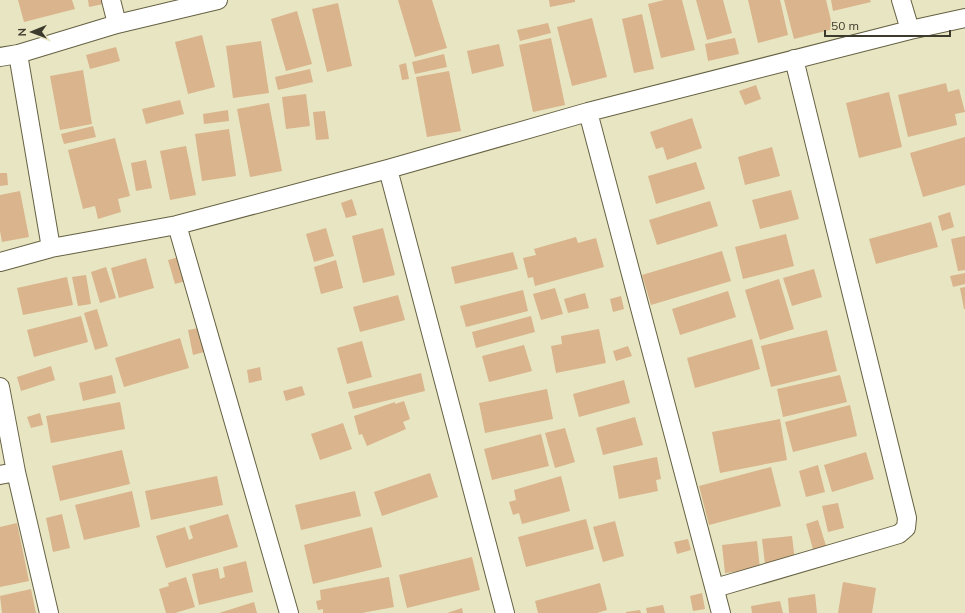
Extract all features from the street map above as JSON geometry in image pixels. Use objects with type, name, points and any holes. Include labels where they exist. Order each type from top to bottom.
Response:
[{"type":"street","points":[[111,0],[117,24]]},
{"type":"street","points":[[0,57],[18,54],[117,24],[218,0]]},
{"type":"street","points":[[901,0],[910,30]]},
{"type":"street","points":[[0,262],[51,248],[177,225],[388,169],[588,112],[910,30],[965,18]]},
{"type":"street","points":[[18,54],[51,248]]},
{"type":"street","points":[[715,588],[899,534],[906,528],[907,518],[794,59]]},
{"type":"street","points":[[588,112],[721,613]]},
{"type":"street","points":[[388,169],[505,613]]},
{"type":"street","points":[[177,225],[289,613]]},
{"type":"street","points":[[0,387],[8,473],[49,613]]},
{"type":"building","points":[[18,0],[72,0],[75,9],[24,22]]},
{"type":"building","points":[[88,0],[103,0],[103,4],[89,7]]},
{"type":"building","points":[[398,0],[432,0],[447,48],[415,57]]},
{"type":"building","points":[[549,0],[575,0],[575,2],[550,7]]},
{"type":"building","points":[[664,0],[682,0],[695,50],[661,58],[648,4]]},
{"type":"building","points":[[696,0],[723,0],[732,33],[707,40]]},
{"type":"building","points":[[748,0],[780,0],[788,35],[758,43]]},
{"type":"building","points":[[784,0],[826,0],[833,29],[794,39]]},
{"type":"building","points":[[831,0],[870,0],[871,2],[833,11]]},
{"type":"building","points":[[338,3],[352,66],[327,72],[312,9]]},
{"type":"building","points":[[297,11],[312,64],[286,71],[271,19]]},
{"type":"building","points":[[642,14],[654,69],[634,73],[622,19]]},
{"type":"building","points":[[592,18],[607,77],[572,86],[557,27]]},
{"type":"building","points":[[548,23],[551,33],[520,41],[517,30]]},
{"type":"building","points":[[202,35],[215,87],[188,94],[175,42]]},
{"type":"building","points":[[551,38],[565,105],[533,112],[519,45]]},
{"type":"building","points":[[735,38],[739,54],[708,61],[705,44]]},
{"type":"building","points":[[261,41],[269,93],[233,98],[226,46]]},
{"type":"building","points":[[499,44],[504,66],[472,74],[467,51]]},
{"type":"building","points":[[116,47],[120,61],[90,69],[86,55]]},
{"type":"building","points":[[444,54],[447,67],[415,74],[412,62]]},
{"type":"building","points":[[406,63],[409,79],[402,80],[399,65]]},
{"type":"building","points":[[310,69],[313,82],[278,90],[275,77]]},
{"type":"building","points":[[83,70],[92,124],[60,130],[50,76]]},
{"type":"building","points":[[449,71],[461,131],[427,137],[416,77]]},
{"type":"building","points":[[946,83],[948,92],[959,89],[965,112],[955,114],[957,125],[908,137],[898,95]]},
{"type":"building","points":[[756,85],[761,99],[745,105],[739,91]]},
{"type":"building","points":[[889,92],[902,147],[859,158],[846,103]]},
{"type":"building","points":[[306,94],[310,126],[286,129],[282,97]]},
{"type":"building","points":[[180,100],[184,114],[146,124],[142,109]]},
{"type":"building","points":[[269,103],[282,171],[250,177],[237,109]]},
{"type":"building","points":[[228,110],[229,121],[204,124],[203,114]]},
{"type":"building","points":[[325,111],[329,139],[316,140],[313,112]]},
{"type":"building","points":[[692,118],[702,148],[667,160],[663,147],[656,149],[650,132]]},
{"type":"building","points":[[93,126],[96,137],[64,144],[61,134]]},
{"type":"building","points":[[229,129],[236,176],[202,181],[195,134]]},
{"type":"building","points":[[965,137],[965,185],[923,197],[910,153]]},
{"type":"building","points":[[115,138],[130,196],[118,199],[121,212],[98,219],[95,206],[83,209],[68,150]]},
{"type":"building","points":[[186,146],[196,195],[170,200],[160,151]]},
{"type":"building","points":[[772,147],[780,176],[745,185],[738,157]]},
{"type":"building","points":[[146,160],[152,188],[136,191],[131,163]]},
{"type":"building","points":[[696,162],[705,189],[656,204],[648,176]]},
{"type":"building","points":[[0,173],[7,173],[8,185],[0,186]]},
{"type":"building","points":[[791,190],[799,219],[760,229],[752,200]]},
{"type":"building","points":[[20,191],[29,237],[2,242],[0,231],[0,195]]},
{"type":"building","points":[[352,199],[357,215],[346,218],[341,203]]},
{"type":"building","points":[[710,201],[718,226],[657,245],[649,220]]},
{"type":"building","points":[[950,212],[954,227],[942,231],[938,216]]},
{"type":"building","points":[[931,222],[938,247],[876,264],[869,239]]},
{"type":"building","points":[[326,228],[334,256],[314,262],[306,234]]},
{"type":"building","points":[[383,228],[395,275],[363,283],[352,236]]},
{"type":"building","points":[[786,234],[794,266],[743,279],[735,247]]},
{"type":"building","points":[[965,236],[965,270],[958,271],[951,239]]},
{"type":"building","points":[[576,237],[578,243],[596,238],[604,267],[535,286],[533,277],[528,278],[523,258],[536,255],[534,249]]},
{"type":"building","points":[[722,251],[731,281],[651,305],[642,275]]},
{"type":"building","points":[[513,252],[518,269],[455,284],[451,267]]},
{"type":"building","points":[[179,257],[186,281],[175,284],[168,260]]},
{"type":"building","points":[[146,258],[154,288],[119,298],[111,268]]},
{"type":"building","points":[[336,260],[343,288],[321,294],[314,267]]},
{"type":"building","points":[[106,267],[116,298],[100,303],[91,272]]},
{"type":"building","points":[[814,269],[822,297],[792,306],[783,278]]},
{"type":"building","points":[[965,273],[965,284],[953,287],[950,276]]},
{"type":"building","points":[[86,275],[91,304],[78,306],[72,277]]},
{"type":"building","points":[[67,277],[73,305],[23,315],[17,288]]},
{"type":"building","points":[[779,279],[794,329],[760,340],[745,290]]},
{"type":"building","points":[[965,287],[965,309],[964,309],[960,288]]},
{"type":"building","points":[[555,288],[563,314],[541,320],[533,294]]},
{"type":"building","points":[[523,290],[528,311],[466,327],[460,306]]},
{"type":"building","points":[[728,291],[736,317],[680,335],[672,309]]},
{"type":"building","points":[[585,293],[589,308],[568,313],[564,299]]},
{"type":"building","points":[[398,295],[405,320],[360,332],[353,307]]},
{"type":"building","points":[[621,296],[624,309],[613,312],[610,299]]},
{"type":"building","points":[[97,309],[108,346],[95,350],[84,313]]},
{"type":"building","points":[[81,316],[88,342],[34,357],[27,330]]},
{"type":"building","points":[[531,316],[535,332],[476,348],[472,332]]},
{"type":"building","points":[[199,328],[204,352],[193,355],[188,330]]},
{"type":"building","points":[[599,329],[606,363],[556,373],[551,346],[562,344],[561,336]]},
{"type":"building","points":[[827,330],[837,371],[771,387],[761,346]]},
{"type":"building","points":[[180,338],[189,368],[124,387],[115,358]]},
{"type":"building","points":[[752,339],[760,369],[695,388],[687,358]]},
{"type":"building","points":[[362,341],[372,377],[347,384],[337,348]]},
{"type":"building","points":[[524,345],[532,371],[489,382],[482,356]]},
{"type":"building","points":[[628,346],[632,356],[616,361],[613,351]]},
{"type":"building","points":[[51,366],[55,380],[21,391],[17,377]]},
{"type":"building","points":[[260,367],[262,380],[249,383],[247,370]]},
{"type":"building","points":[[421,373],[425,391],[353,409],[348,392]]},
{"type":"building","points":[[112,375],[116,393],[83,401],[79,383]]},
{"type":"building","points":[[840,375],[847,402],[783,417],[777,389]]},
{"type":"building","points":[[624,380],[630,403],[579,417],[573,394]]},
{"type":"building","points":[[302,386],[305,395],[286,401],[283,391]]},
{"type":"building","points":[[547,389],[553,419],[485,433],[479,403]]},
{"type":"building","points":[[404,401],[410,419],[403,422],[406,429],[367,446],[362,434],[359,435],[354,416],[395,402],[395,404]]},
{"type":"building","points":[[120,402],[125,429],[51,443],[46,416]]},
{"type":"building","points":[[850,405],[857,436],[793,452],[785,422]]},
{"type":"building","points":[[40,413],[43,425],[31,428],[27,417]]},
{"type":"building","points":[[635,417],[643,445],[603,455],[596,428]]},
{"type":"building","points":[[780,419],[787,460],[720,473],[712,432]]},
{"type":"building","points":[[343,423],[352,449],[320,460],[311,434]]},
{"type":"building","points":[[565,428],[575,462],[555,468],[545,433]]},
{"type":"building","points":[[541,434],[549,466],[492,480],[484,449]]},
{"type":"building","points":[[122,450],[130,484],[60,501],[52,466]]},
{"type":"building","points":[[866,452],[874,479],[832,492],[824,465]]},
{"type":"building","points":[[657,457],[661,479],[656,480],[658,491],[619,499],[613,466]]},
{"type":"building","points":[[818,465],[825,492],[806,497],[799,471]]},
{"type":"building","points":[[771,467],[781,506],[709,525],[699,486]]},
{"type":"building","points":[[430,473],[438,497],[382,516],[374,492]]},
{"type":"building","points":[[217,476],[223,505],[151,520],[145,491]]},
{"type":"building","points":[[561,476],[570,511],[522,524],[519,513],[513,515],[509,502],[516,500],[514,490]]},
{"type":"building","points":[[132,491],[140,527],[84,540],[75,505]]},
{"type":"building","points":[[355,491],[361,516],[301,530],[295,505]]},
{"type":"building","points":[[838,503],[844,528],[828,532],[822,506]]},
{"type":"building","points":[[62,514],[70,548],[53,552],[46,518]]},
{"type":"building","points":[[228,514],[238,547],[166,568],[156,536],[185,527],[189,540],[193,538],[189,526]]},
{"type":"building","points":[[586,519],[594,549],[526,567],[518,537]]},
{"type":"building","points":[[818,520],[827,549],[814,553],[806,524]]},
{"type":"building","points":[[615,521],[624,556],[603,562],[593,527]]},
{"type":"building","points":[[17,523],[29,581],[0,587],[0,527]]},
{"type":"building","points":[[372,527],[382,567],[313,584],[304,545]]},
{"type":"building","points":[[792,536],[795,561],[765,564],[762,539]]},
{"type":"building","points":[[688,539],[691,550],[677,554],[674,542]]},
{"type":"building","points":[[757,541],[760,569],[725,573],[722,545]]},
{"type":"building","points":[[472,557],[480,590],[407,608],[399,575]]},
{"type":"building","points":[[246,561],[253,592],[199,605],[192,574],[218,568],[220,579],[225,577],[223,567]]},
{"type":"building","points":[[186,577],[195,607],[175,613],[166,613],[159,589],[169,586],[168,583]]},
{"type":"building","points":[[389,577],[394,607],[362,613],[323,613],[323,609],[318,610],[316,601],[321,600],[320,590]]},
{"type":"building","points":[[843,582],[876,588],[872,613],[838,613]]},
{"type":"building","points":[[600,583],[607,610],[597,613],[538,613],[535,601]]},
{"type":"building","points":[[31,589],[36,613],[2,613],[0,596]]},
{"type":"building","points":[[702,593],[705,609],[693,611],[690,596]]},
{"type":"building","points":[[815,594],[817,613],[789,613],[788,598]]},
{"type":"building","points":[[780,601],[783,613],[752,613],[751,606]]},
{"type":"building","points":[[254,602],[257,613],[219,613]]},
{"type":"building","points":[[663,605],[665,613],[647,613],[646,608]]},
{"type":"building","points":[[462,608],[463,613],[447,613]]},
{"type":"building","points":[[640,610],[641,613],[626,613],[626,612]]}]
